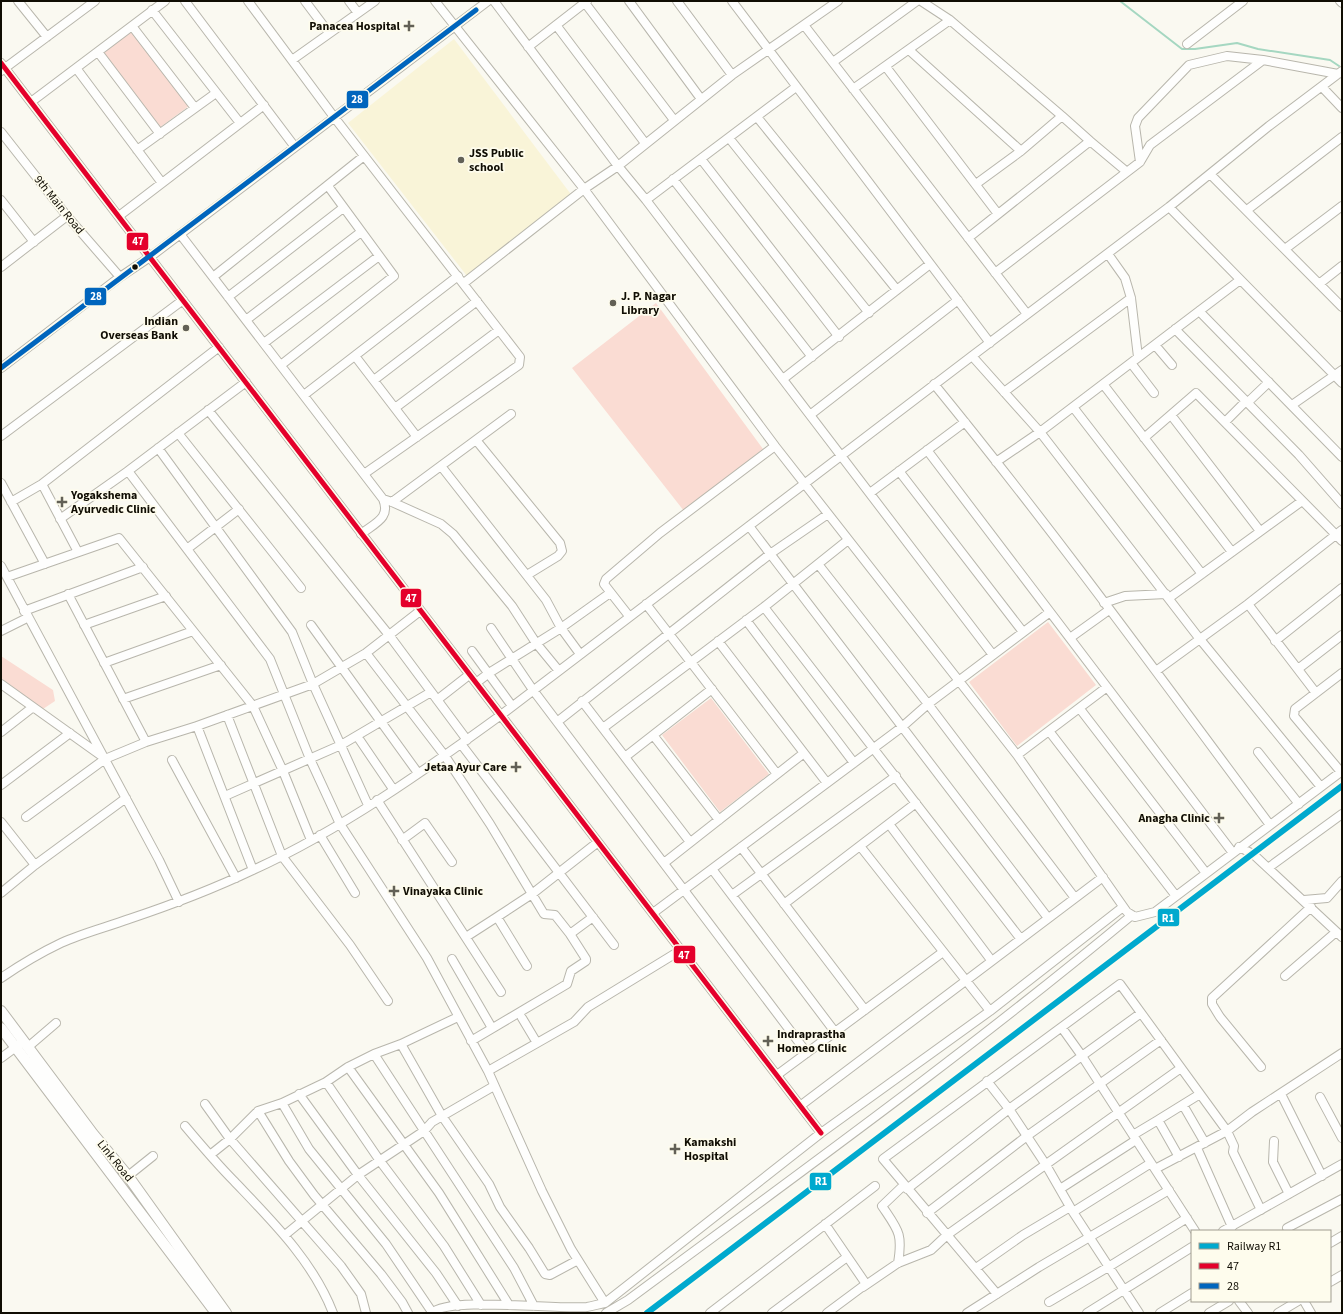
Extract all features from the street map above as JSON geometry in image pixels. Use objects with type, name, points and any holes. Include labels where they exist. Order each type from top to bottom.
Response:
[{"type":"main road","name":"Link Road","points":[[1,1011],[22,1045],[128,1176],[226,1313]]},
{"type":"main road","points":[[1,1028],[22,1045],[216,1313]]},
{"type":"street","points":[[95,1],[2,68],[31,102],[119,216],[821,1133]]},
{"type":"street","points":[[31,102],[165,1]]},
{"type":"street","points":[[185,1],[295,147]]},
{"type":"street","points":[[248,1],[334,118],[520,357],[520,363],[364,474]]},
{"type":"street","points":[[305,1],[330,33]]},
{"type":"street","points":[[349,1],[358,13]]},
{"type":"street","points":[[292,60],[376,1]]},
{"type":"street","points":[[435,1],[584,188],[775,446],[1017,755],[1103,876],[1123,907],[1132,915],[1135,917],[1155,912],[1342,771],[1294,716],[1295,709],[1342,673]]},
{"type":"street","points":[[1,368],[488,1]]},
{"type":"street","points":[[494,1],[618,166],[646,200],[993,655]]},
{"type":"street","points":[[629,1],[702,98]]},
{"type":"street","points":[[677,1],[732,75]]},
{"type":"street","points":[[732,1],[990,343]]},
{"type":"street","points":[[304,395],[584,188],[618,166],[732,75],[838,1]]},
{"type":"street","points":[[833,62],[917,1]]},
{"type":"street","points":[[921,1],[950,20],[1127,172]]},
{"type":"street","points":[[1188,44],[1243,1]]},
{"type":"street","points":[[21,2],[47,37]]},
{"type":"street","points":[[528,47],[586,2],[674,120]]},
{"type":"street","points":[[152,10],[240,123]]},
{"type":"street","points":[[853,89],[886,67],[950,20]]},
{"type":"street","points":[[556,25],[645,143]]},
{"type":"street","points":[[804,25],[1027,314]]},
{"type":"street","points":[[132,26],[195,108]]},
{"type":"street","points":[[909,50],[1021,152]]},
{"type":"street","points":[[98,52],[160,134]]},
{"type":"street","points":[[1140,162],[1135,126],[1138,118],[1189,64],[1227,56],[1263,60],[1340,73]]},
{"type":"street","points":[[995,273],[1140,162],[1150,145],[1263,60]]},
{"type":"street","points":[[886,67],[998,214]]},
{"type":"street","points":[[76,68],[162,183]]},
{"type":"street","points":[[1,978],[30,959],[62,943],[179,902],[236,878],[282,856],[340,824],[444,756],[501,715],[804,483],[842,456],[934,384],[1169,208],[1270,126],[1340,73]]},
{"type":"street","points":[[646,200],[796,87]]},
{"type":"street","points":[[1322,87],[1342,108]]},
{"type":"street","points":[[137,150],[216,93]]},
{"type":"street","points":[[119,216],[264,105]]},
{"type":"street","points":[[976,184],[1021,152],[1062,116]]},
{"type":"street","points":[[757,117],[897,290]]},
{"type":"street","name":"9th Main Road","points":[[1,132],[67,216],[120,277]]},
{"type":"street","points":[[1247,210],[1342,137]]},
{"type":"street","points":[[729,138],[869,314]]},
{"type":"street","points":[[968,238],[1090,141]]},
{"type":"street","points":[[213,277],[364,156]]},
{"type":"street","points":[[701,159],[839,337]]},
{"type":"street","points":[[1211,175],[1342,307]]},
{"type":"street","points":[[673,179],[812,357]]},
{"type":"street","points":[[281,365],[394,276],[328,186]]},
{"type":"street","points":[[1,200],[34,242]]},
{"type":"street","points":[[1285,249],[1342,206]]},
{"type":"street","points":[[228,297],[343,208]]},
{"type":"street","points":[[1169,208],[1342,384]]},
{"type":"street","points":[[1,266],[67,216]]},
{"type":"street","points":[[246,320],[361,232]]},
{"type":"street","points":[[180,234],[384,499],[387,508],[384,516],[361,534]]},
{"type":"street","points":[[1108,254],[1126,278],[1131,298],[1138,357]]},
{"type":"street","points":[[264,344],[379,256]]},
{"type":"street","points":[[783,379],[869,314],[930,264]]},
{"type":"street","points":[[1319,284],[1342,266]]},
{"type":"street","points":[[996,462],[1040,432],[1240,280]]},
{"type":"street","points":[[1004,392],[1131,298]]},
{"type":"street","points":[[1,436],[183,300]]},
{"type":"street","points":[[810,414],[958,300]]},
{"type":"street","points":[[374,380],[477,301]]},
{"type":"street","points":[[1199,312],[1342,457]]},
{"type":"street","points":[[1175,329],[1298,455],[1342,504]]},
{"type":"street","points":[[395,408],[499,330]]},
{"type":"street","points":[[1155,345],[1172,365]]},
{"type":"street","points":[[11,502],[42,484],[219,347]]},
{"type":"street","points":[[355,356],[417,437]]},
{"type":"street","points":[[972,356],[1040,432],[1199,638],[1322,787]]},
{"type":"street","points":[[1131,363],[1154,393]]},
{"type":"street","points":[[1292,405],[1342,370]]},
{"type":"street","points":[[60,519],[128,471],[246,382]]},
{"type":"street","points":[[1225,422],[1269,382]]},
{"type":"street","points":[[934,384],[996,462],[1156,671],[1270,825]]},
{"type":"street","points":[[1103,384],[1232,552]]},
{"type":"street","points":[[1144,438],[1196,393],[1302,500],[1339,532],[1342,541]]},
{"type":"street","points":[[1073,407],[1202,574]]},
{"type":"street","points":[[208,410],[389,635],[431,692],[464,742],[614,945]]},
{"type":"street","points":[[392,502],[511,414]]},
{"type":"street","points":[[1171,415],[1260,531]]},
{"type":"street","points":[[870,493],[965,422]]},
{"type":"street","points":[[178,433],[301,588]]},
{"type":"street","points":[[476,440],[560,543],[562,551],[558,556],[527,575]]},
{"type":"street","points":[[629,616],[604,584],[606,579],[660,533],[775,446]]},
{"type":"street","points":[[158,448],[292,632],[313,684],[368,805]]},
{"type":"street","points":[[927,450],[1070,638],[1236,850],[1253,854],[1339,934],[1285,976]]},
{"type":"street","points":[[441,466],[546,600],[561,628],[580,654]]},
{"type":"street","points":[[128,471],[270,659],[310,759],[340,824],[427,958],[488,1070],[542,1191],[578,1260],[605,1302]]},
{"type":"street","points":[[899,471],[1023,632]]},
{"type":"street","points":[[1,484],[45,564]]},
{"type":"street","points":[[42,484],[78,552]]},
{"type":"street","points":[[384,499],[446,527],[512,606],[536,643],[559,670]]},
{"type":"street","points":[[1070,638],[1107,607],[1125,596],[1168,596],[1202,574],[1302,500]]},
{"type":"street","points":[[187,549],[215,526],[239,510]]},
{"type":"street","points":[[557,722],[770,554],[828,514]]},
{"type":"street","points":[[748,526],[1048,918]]},
{"type":"street","points":[[1156,671],[1199,638],[1248,604],[1339,532]]},
{"type":"street","points":[[7,578],[119,538],[253,706],[283,771],[311,840]]},
{"type":"street","points":[[602,728],[764,607],[848,540]]},
{"type":"street","points":[[818,564],[928,704],[1075,898]]},
{"type":"street","points":[[1,566],[159,860],[179,902]]},
{"type":"street","points":[[1,631],[26,614],[68,594],[143,567]]},
{"type":"street","points":[[1275,641],[1342,588]]},
{"type":"street","points":[[476,683],[512,658],[561,628],[610,593]]},
{"type":"street","points":[[68,594],[146,742]]},
{"type":"street","points":[[84,625],[166,596]]},
{"type":"street","points":[[646,604],[777,774]]},
{"type":"street","points":[[1248,604],[1316,693]]},
{"type":"street","points":[[764,607],[1020,938]]},
{"type":"street","points":[[26,817],[105,759],[146,742],[197,726],[313,684],[366,653],[420,611]]},
{"type":"street","points":[[653,913],[902,727],[928,704],[1050,612]]},
{"type":"street","points":[[746,620],[854,763]]},
{"type":"street","points":[[311,625],[418,772]]},
{"type":"street","points":[[491,628],[533,690],[807,1053]]},
{"type":"street","points":[[104,663],[193,631]]},
{"type":"street","points":[[1298,669],[1342,635]]},
{"type":"street","points":[[718,641],[827,783]]},
{"type":"street","points":[[472,651],[512,706]]},
{"type":"street","points":[[366,653],[444,756],[490,824],[545,915],[555,915],[570,934],[586,960],[571,971],[567,984],[471,1041]]},
{"type":"street","points":[[123,699],[221,665]]},
{"type":"street","points":[[436,700],[469,675]]},
{"type":"street","points":[[1,684],[105,759]]},
{"type":"street","points":[[1017,755],[1108,687]]},
{"type":"street","points":[[625,758],[712,689]]},
{"type":"street","points":[[224,796],[341,745],[408,707],[431,692]]},
{"type":"street","points":[[582,701],[690,842]]},
{"type":"street","points":[[1,732],[33,707]]},
{"type":"street","points":[[1080,709],[1206,873]]},
{"type":"street","points":[[227,715],[282,856],[350,945],[388,1001]]},
{"type":"street","points":[[197,726],[253,870]]},
{"type":"street","points":[[1050,731],[1176,896]]},
{"type":"street","points":[[1,785],[70,733]]},
{"type":"street","points":[[653,735],[719,820]]},
{"type":"street","points":[[357,736],[393,789]]},
{"type":"street","points":[[1258,752],[1298,804]]},
{"type":"street","points":[[664,863],[804,753]]},
{"type":"street","points":[[172,760],[236,878]]},
{"type":"street","points":[[732,895],[896,776]]},
{"type":"street","points":[[1,893],[35,865],[126,798]]},
{"type":"street","points":[[377,800],[501,992]]},
{"type":"street","points":[[784,904],[916,803]]},
{"type":"street","points":[[1268,868],[1342,814]]},
{"type":"street","points":[[1,822],[35,865]]},
{"type":"street","points":[[402,840],[425,823],[452,862]]},
{"type":"street","points":[[889,824],[991,960]]},
{"type":"street","points":[[320,835],[354,893]]},
{"type":"street","points":[[466,937],[532,894],[561,873],[598,842]]},
{"type":"street","points":[[860,846],[990,1011]]},
{"type":"street","points":[[741,847],[864,1010]]},
{"type":"street","points":[[712,869],[835,1032]]},
{"type":"street","points":[[800,1106],[1103,876]]},
{"type":"street","points":[[1304,900],[1327,898],[1342,882]]},
{"type":"street","points":[[282,1103],[309,1149],[386,1244],[433,1313],[438,1308],[480,1305],[588,1307],[605,1302],[821,1133],[990,1011],[1123,907]]},
{"type":"street","points":[[1261,1067],[1220,1017],[1212,1004],[1212,998],[1310,907]]},
{"type":"street","points":[[606,1313],[628,1300],[1009,1015],[1132,915]]},
{"type":"street","points":[[497,916],[527,966]]},
{"type":"street","points":[[570,934],[594,917]]},
{"type":"street","points":[[488,1070],[574,1022],[588,1007],[681,950]]},
{"type":"street","points":[[777,1075],[943,952]]},
{"type":"street","points":[[452,959],[492,1028]]},
{"type":"street","points":[[997,1294],[905,1187],[883,1159],[1120,984],[1227,1131],[1234,1146],[1233,1152],[1261,1210]]},
{"type":"street","points":[[898,1263],[902,1244],[898,1231],[882,1206],[1009,1108],[1141,1013]]},
{"type":"street","points":[[210,1155],[230,1139],[258,1111],[282,1103],[326,1082],[348,1067],[374,1054],[401,1044],[458,1017]]},
{"type":"street","points":[[522,1018],[537,1043]]},
{"type":"street","points":[[1,1058],[56,1023]]},
{"type":"street","points":[[1062,1028],[1119,1112],[1194,1230]]},
{"type":"street","points":[[927,1212],[1027,1136],[1161,1040]]},
{"type":"street","points":[[401,1044],[442,1116],[489,1184],[500,1207],[529,1248],[545,1274],[550,1275],[578,1260]]},
{"type":"street","points":[[976,1268],[1023,1235],[1153,1166],[1179,1157],[1227,1131],[1342,1053]]},
{"type":"street","points":[[374,1054],[514,1268],[534,1306]]},
{"type":"street","points":[[348,1067],[439,1193],[509,1305]]},
{"type":"street","points":[[827,1313],[898,1263],[931,1250],[947,1235],[1181,1068]]},
{"type":"street","points":[[987,1081],[1009,1108],[1046,1165],[1072,1209],[1110,1266],[1138,1313]]},
{"type":"street","points":[[326,1082],[380,1160],[444,1246],[480,1305]]},
{"type":"street","points":[[285,1235],[358,1175],[424,1131],[432,1122],[494,1086]]},
{"type":"street","points":[[299,1094],[358,1175],[436,1273],[458,1306]]},
{"type":"street","points":[[1060,1189],[1158,1120],[1200,1094]]},
{"type":"street","points":[[1281,1094],[1322,1176]]},
{"type":"street","points":[[1320,1097],[1342,1138]]},
{"type":"street","points":[[205,1104],[230,1139],[345,1272],[361,1294],[366,1313]]},
{"type":"street","points":[[1183,1105],[1205,1143]]},
{"type":"street","points":[[258,1111],[289,1161],[322,1204],[381,1274],[402,1302],[408,1313]]},
{"type":"street","points":[[1158,1120],[1179,1157]]},
{"type":"street","points":[[185,1126],[285,1235],[308,1266],[333,1313]]},
{"type":"street","points":[[1274,1142],[1273,1162],[1289,1194]]},
{"type":"street","points":[[1197,1148],[1232,1227]]},
{"type":"street","points":[[128,1176],[153,1156]]},
{"type":"street","points":[[1225,1230],[1342,1164]]},
{"type":"street","points":[[710,1313],[876,1186]]},
{"type":"street","points":[[967,1313],[1090,1236],[1169,1190]]},
{"type":"street","points":[[1287,1228],[1342,1199]]},
{"type":"street","points":[[1049,1302],[1187,1218]]},
{"type":"street","points":[[826,1224],[846,1257],[866,1284],[863,1287]]},
{"type":"street","points":[[1331,1242],[1342,1236]]},
{"type":"street","points":[[1087,1313],[1191,1248]]},
{"type":"street","points":[[772,1313],[846,1257]]},
{"type":"street","points":[[1331,1281],[1342,1275]]},
{"type":"street","points":[[1160,1313],[1191,1294]]},
{"type":"street","points":[[1209,1313],[1227,1302]]},
{"type":"street","points":[[1240,1302],[1248,1313]]},
{"type":"street","points":[[1278,1313],[1296,1302]]},
{"type":"street","points":[[1305,1302],[1311,1313]]},
{"type":"shaded area","points":[[132,31],[189,106],[159,128],[103,53]]},
{"type":"shaded area","name":"JSS Public school","points":[[454,39],[573,197],[467,276],[348,123]]},
{"type":"shaded area","points":[[656,303],[763,449],[684,511],[572,368]]},
{"type":"shaded area","points":[[1048,622],[1096,685],[1017,746],[969,682]]},
{"type":"shaded area","points":[[1,656],[53,690],[55,701],[43,709],[1,678]]},
{"type":"shaded area","points":[[711,698],[769,774],[720,812],[662,735]]},
{"type":"waterway","points":[[1120,1],[1182,49],[1195,49],[1237,43],[1258,49],[1330,60],[1339,66]]},
{"type":"rail line","name":"R1","points":[[647,1313],[1342,786]]},
{"type":"transit line","name":"28","points":[[1,368],[476,10]]},
{"type":"transit line","name":"47","points":[[1,63],[821,1133]]},
{"type":"place","name":"Panacea Hospital","points":[[409,26]]},
{"type":"place","name":"JSS Public school","points":[[461,160]]},
{"type":"place","name":"J. P. Nagar Library","points":[[613,303]]},
{"type":"place","name":"Indian Overseas Bank","points":[[186,328]]},
{"type":"place","name":"Yogakshema Ayurvedic Clinic","points":[[62,502]]},
{"type":"place","name":"Jetaa Ayur Care","points":[[516,767]]},
{"type":"place","name":"Anagha Clinic","points":[[1219,818]]},
{"type":"place","name":"Vinayaka Clinic","points":[[394,891]]},
{"type":"place","name":"Indraprastha Homeo Clinic","points":[[768,1041]]},
{"type":"place","name":"Kamakshi Hospital","points":[[675,1149]]}]
